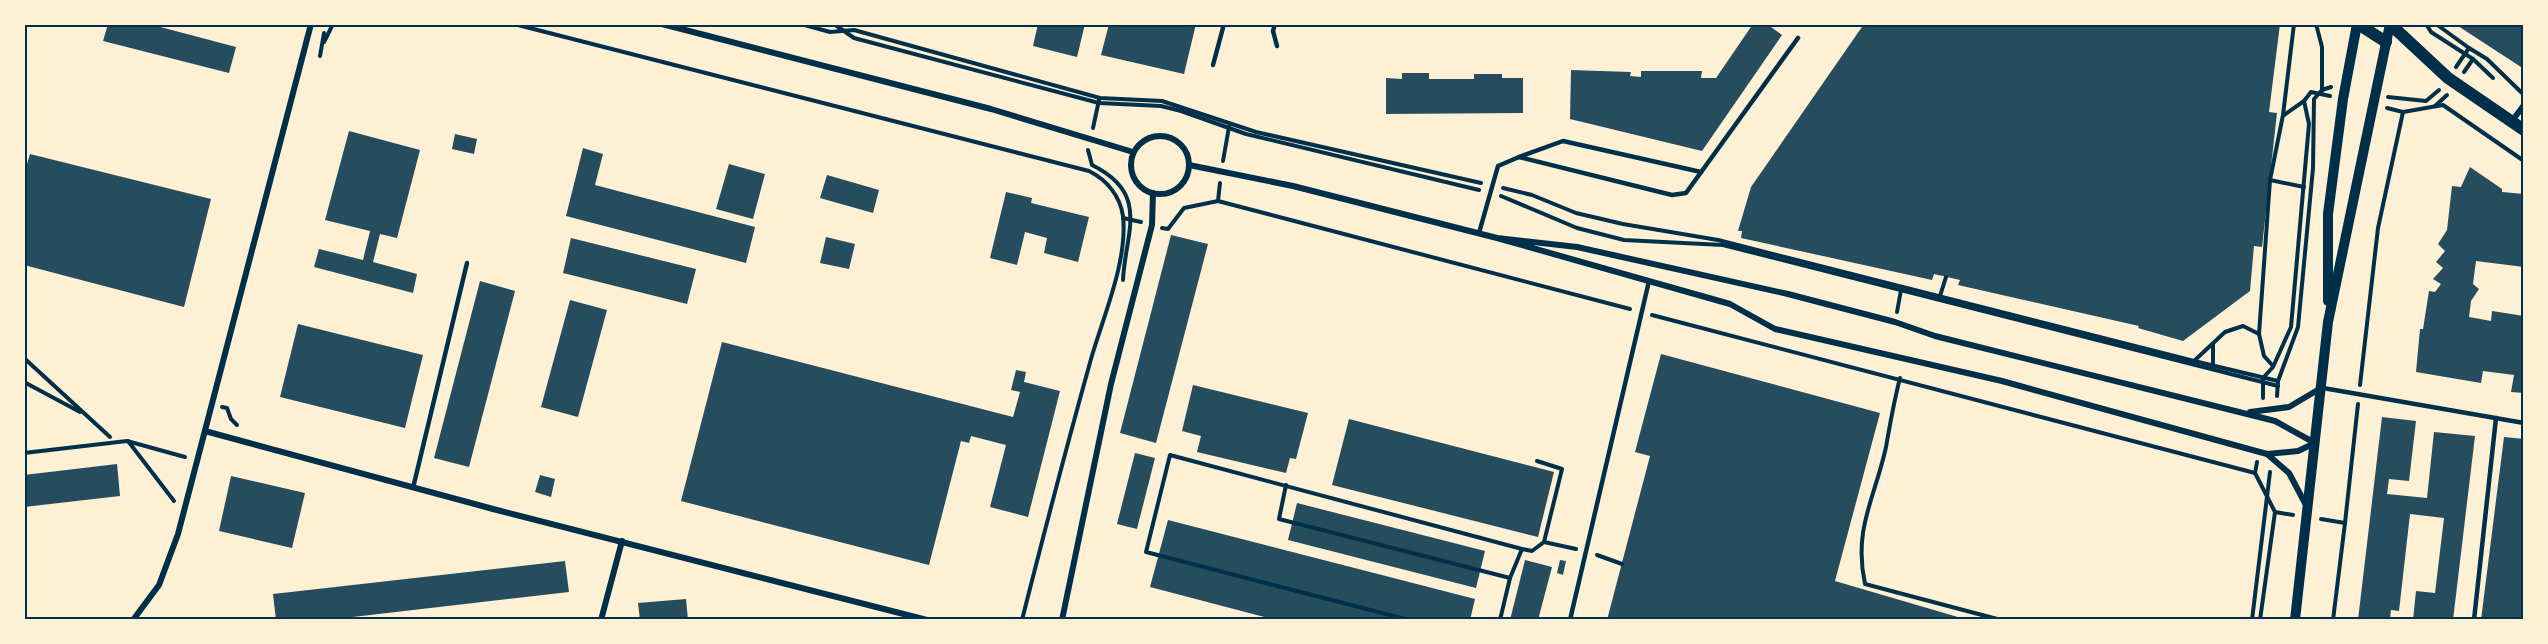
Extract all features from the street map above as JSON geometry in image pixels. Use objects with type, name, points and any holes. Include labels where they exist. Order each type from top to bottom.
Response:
[{"type":"main road","points":[[2357,24],[2389,29],[2452,81],[2524,130]]},
{"type":"street","points":[[133,620],[159,585],[170,562],[311,24]]},
{"type":"street","points":[[662,24],[991,109],[1133,152]]},
{"type":"street","points":[[2328,322],[2328,214],[2344,94],[2357,24]]},
{"type":"street","points":[[2295,620],[2328,322],[2389,29]]},
{"type":"street","points":[[2512,121],[2524,105]]},
{"type":"street","points":[[1153,136],[1166,136],[1178,142],[1186,152],[1189,165],[1186,178],[1178,188],[1166,193],[1153,193],[1142,188],[1133,177],[1130,165],[1133,152],[1141,142],[1153,136]]},
{"type":"street","points":[[1189,165],[1293,186],[1479,233],[1730,304],[1774,329],[2002,381],[2259,451],[2269,456],[2289,473],[2307,512]]},
{"type":"street","points":[[1062,620],[1110,384],[1152,225],[1153,193]]},
{"type":"street","points":[[1497,238],[1577,247],[1788,294],[1895,322],[1935,336],[2282,423],[2315,443]]},
{"type":"street","points":[[2244,413],[2276,410],[2304,400],[2321,388]]},
{"type":"street","points":[[205,431],[413,488],[927,620]]},
{"type":"street","points":[[2269,456],[2298,451],[2315,443]]},
{"type":"street","points":[[601,620],[622,541]]},
{"type":"lane","points":[[1213,64],[1224,24]]},
{"type":"lane","points":[[1275,24],[1273,31],[1277,46]]},
{"type":"lane","points":[[1518,157],[1672,195],[1686,193],[1798,38]]},
{"type":"lane","points":[[1479,233],[1490,186],[1498,166],[1563,141],[1701,172]]},
{"type":"lane","points":[[413,488],[467,263]]},
{"type":"lane","points":[[1570,620],[1649,281]]},
{"type":"lane","points":[[2321,388],[2524,423]]},
{"type":"lane","points":[[2474,620],[2496,418]]},
{"type":"path","points":[[320,56],[322,45],[333,24]]},
{"type":"path","points":[[514,24],[1089,171],[1110,186],[1120,202],[1123,219],[1122,242],[1113,287],[1022,620]]},
{"type":"path","points":[[801,24],[830,32],[854,30],[1100,100],[1162,101],[1256,132],[1532,195],[1576,213],[1718,240],[2194,362],[2278,381]]},
{"type":"path","points":[[834,24],[854,38],[1100,100],[1161,106],[1246,134],[1489,192],[1523,203],[1577,228],[1624,240],[1723,245],[2278,386]]},
{"type":"path","points":[[2273,367],[2265,356],[2259,334],[2270,180],[2283,115],[2294,24]]},
{"type":"path","points":[[2276,410],[2278,381],[2298,327],[2319,95],[2322,90],[2322,47],[2316,24]]},
{"type":"path","points":[[2469,48],[2487,59],[2524,95]]},
{"type":"path","points":[[2473,59],[2493,78]]},
{"type":"path","points":[[2322,90],[2332,87],[2344,94]]},
{"type":"path","points":[[2283,115],[2304,101],[2311,92],[2319,95],[2344,94]]},
{"type":"path","points":[[1100,100],[1088,154],[1092,165],[1115,180],[1125,195],[1133,221],[1122,290]]},
{"type":"path","points":[[2262,411],[2263,378],[2273,367],[2290,327],[2308,124],[2304,101]]},
{"type":"path","points":[[2373,105],[2403,112],[2443,105],[2524,161]]},
{"type":"path","points":[[2333,620],[2378,228],[2403,112]]},
{"type":"path","points":[[2270,180],[2304,188]]},
{"type":"path","points":[[1123,219],[1168,229],[1184,208],[1218,201],[1900,378],[2255,473]]},
{"type":"path","points":[[1940,296],[1946,277]]},
{"type":"path","points":[[2194,362],[2225,332],[2244,326],[2259,334]]},
{"type":"path","points":[[2213,344],[2213,366]]},
{"type":"path","points":[[24,358],[110,437]]},
{"type":"path","points":[[1900,378],[1885,448],[1860,538],[1860,563],[1865,584],[2001,620]]},
{"type":"path","points":[[24,382],[86,416]]},
{"type":"path","points":[[24,453],[127,441],[185,457]]},
{"type":"path","points":[[127,441],[174,501]]},
{"type":"path","points":[[2259,451],[2255,473],[2275,512],[2260,620]]},
{"type":"path","points":[[1409,620],[1146,552],[1170,455],[1532,551],[1544,542],[1562,469],[1536,461]]},
{"type":"path","points":[[2252,620],[2267,497],[2269,456]]},
{"type":"path","points":[[1286,485],[1279,519],[1510,578]]},
{"type":"path","points":[[2275,512],[2307,512],[2345,523]]},
{"type":"path","points":[[1544,542],[1586,551],[1622,564]]},
{"type":"path","points":[[1500,620],[1510,578],[1522,549]]},
{"type":"building","points":[[108,24],[149,24],[236,47],[229,73],[103,41]]},
{"type":"building","points":[[1038,24],[1085,24],[1077,57],[1033,46]]},
{"type":"building","points":[[1109,24],[1196,24],[1184,74],[1101,55]]},
{"type":"building","points":[[1753,24],[1767,24],[1782,35],[1702,151],[1570,119],[1571,70],[1631,72],[1630,76],[1641,77],[1641,71],[1702,71],[1701,78],[1716,78]]},
{"type":"building","points":[[1864,24],[2280,24],[2269,112],[2277,113],[2262,247],[2254,246],[2250,291],[2183,341],[2138,328],[2139,326],[1958,285],[1960,280],[1934,274],[1932,280],[1741,238],[1742,231],[1738,231],[1751,187]]},
{"type":"building","points":[[2455,24],[2519,24],[2524,27],[2524,69]]},
{"type":"building","points":[[1402,73],[1429,73],[1429,79],[1474,79],[1474,74],[1502,74],[1502,78],[1523,78],[1523,113],[1386,114],[1386,78],[1402,79]]},
{"type":"building","points":[[349,131],[420,150],[397,238],[380,234],[373,262],[417,274],[413,293],[314,267],[319,249],[363,260],[370,231],[325,220]]},
{"type":"building","points":[[455,134],[477,139],[474,154],[452,149]]},
{"type":"building","points":[[583,148],[603,154],[595,185],[755,227],[746,263],[566,216]]},
{"type":"building","points":[[30,154],[211,199],[184,307],[24,265],[24,174]]},
{"type":"building","points":[[729,164],[765,174],[753,219],[716,209]]},
{"type":"building","points":[[2470,167],[2502,189],[2502,192],[2524,194],[2521,220],[2524,220],[2524,267],[2476,261],[2473,284],[2479,289],[2471,301],[2469,317],[2491,321],[2492,311],[2524,316],[2524,393],[2511,392],[2514,375],[2483,371],[2481,383],[2416,372],[2420,329],[2423,329],[2429,291],[2435,292],[2441,284],[2433,279],[2443,268],[2436,262],[2445,251],[2438,244],[2447,230],[2452,186],[2461,187]]},
{"type":"building","points":[[827,175],[879,190],[873,213],[820,198]]},
{"type":"building","points":[[1006,192],[1032,198],[1031,203],[1089,217],[1078,262],[1044,253],[1047,238],[1025,232],[1017,265],[990,258]]},
{"type":"building","points":[[1171,235],[1208,244],[1156,443],[1120,433]]},
{"type":"building","points":[[826,237],[855,244],[849,269],[820,263]]},
{"type":"building","points":[[571,238],[696,269],[687,304],[563,273]]},
{"type":"building","points":[[480,281],[515,291],[469,467],[434,458]]},
{"type":"building","points":[[570,300],[607,310],[578,417],[541,407]]},
{"type":"building","points":[[298,324],[423,355],[405,428],[280,397]]},
{"type":"building","points":[[722,342],[1013,417],[1020,392],[1011,390],[1016,370],[1026,372],[1024,382],[1060,391],[1028,517],[990,507],[1006,445],[971,436],[969,443],[961,441],[929,565],[681,501]]},
{"type":"building","points":[[1661,354],[1880,413],[1835,581],[1968,620],[1607,620],[1650,456],[1635,452]]},
{"type":"building","points":[[1193,385],[1308,413],[1296,459],[1290,458],[1286,473],[1197,452],[1201,436],[1182,431]]},
{"type":"building","points":[[2382,417],[2416,421],[2409,481],[2389,479],[2387,494],[2427,498],[2434,432],[2475,436],[2453,620],[2413,620],[2416,591],[2435,593],[2444,518],[2410,514],[2399,611],[2391,610],[2390,620],[2358,620]]},
{"type":"building","points":[[1349,419],[1554,472],[1538,537],[1332,485]]},
{"type":"building","points":[[2504,437],[2524,439],[2524,594],[2521,620],[2481,620]]},
{"type":"building","points":[[1135,453],[1155,458],[1137,529],[1117,524]]},
{"type":"building","points":[[117,464],[120,496],[24,507],[24,475]]},
{"type":"building","points":[[540,475],[555,479],[551,497],[535,492]]},
{"type":"building","points":[[231,476],[305,493],[292,548],[219,531]]},
{"type":"building","points":[[1297,503],[1485,551],[1476,588],[1288,540]]},
{"type":"building","points":[[1168,520],[1475,599],[1470,620],[1276,620],[1150,587]]},
{"type":"building","points":[[1525,560],[1552,567],[1538,620],[1510,620]]},
{"type":"building","points":[[1560,560],[1566,561],[1563,575],[1557,573]]},
{"type":"building","points":[[565,561],[569,592],[327,620],[276,620],[273,594]]},
{"type":"building","points":[[686,599],[688,620],[640,620],[638,603]]}]
